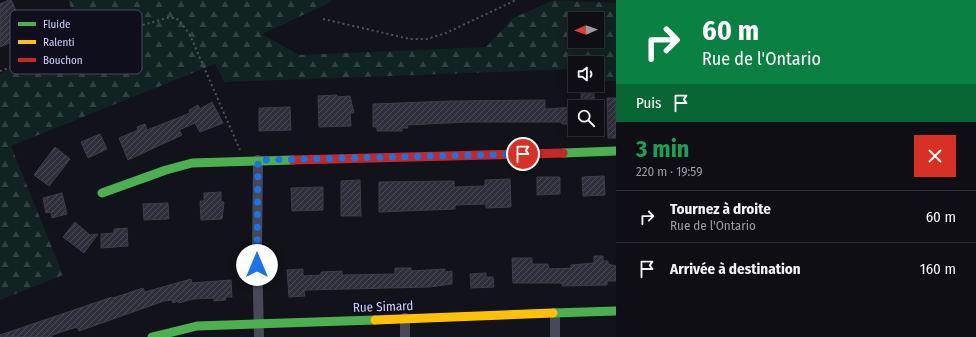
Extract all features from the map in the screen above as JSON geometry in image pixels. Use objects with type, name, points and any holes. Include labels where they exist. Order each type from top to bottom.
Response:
[{"type":"street","points":[[102,193],[181,165],[192,163],[616,151]]},
{"type":"street","points":[[258,160],[259,337]]},
{"type":"street","name":"Rue Simard","points":[[152,337],[197,326],[616,311]]},
{"type":"street","points":[[555,313],[555,337]]},
{"type":"street","points":[[405,318],[405,337]]},
{"type":"path","points":[[323,19],[410,38],[427,39],[446,33],[516,0]]},
{"type":"path","points":[[142,25],[167,18],[176,18],[182,24],[190,35],[240,152],[242,161]]},
{"type":"path","points":[[0,71],[10,68]]},
{"type":"green space","points":[[68,0],[330,0],[331,2],[262,34],[299,55],[486,47],[513,18],[554,0],[616,3],[616,81],[604,81],[604,56],[568,56],[568,69],[224,82],[215,64],[11,146],[63,275],[0,300],[0,74],[10,68],[10,74],[142,74],[142,10],[72,10]]},
{"type":"building","points":[[9,0],[12,1],[16,10],[10,10],[10,43],[0,47],[0,4]]},
{"type":"building","points":[[581,92],[594,92],[594,100],[581,100]]},
{"type":"building","points":[[337,95],[337,97],[350,96],[354,113],[350,113],[351,126],[319,127],[318,96]]},
{"type":"building","points":[[607,98],[616,98],[616,138],[608,138]]},
{"type":"building","points":[[545,100],[545,109],[568,107],[568,124],[562,124],[561,122],[468,122],[407,125],[408,128],[402,128],[402,131],[377,131],[377,127],[373,127],[373,104]]},
{"type":"building","points":[[212,102],[223,123],[200,132],[195,123],[179,130],[182,135],[128,160],[119,138],[138,130],[137,127],[145,124],[147,130],[190,113],[189,110],[198,105],[200,109]]},
{"type":"building","points":[[290,107],[291,130],[259,131],[259,108]]},
{"type":"building","points":[[100,134],[107,149],[88,158],[81,142]]},
{"type":"building","points":[[55,147],[70,159],[49,186],[34,175]]},
{"type":"building","points":[[604,176],[605,195],[583,196],[582,177]]},
{"type":"building","points":[[537,177],[560,177],[560,194],[537,195]]},
{"type":"building","points":[[510,179],[511,207],[486,208],[486,204],[455,205],[455,209],[379,212],[379,182],[454,181],[454,187],[485,186],[485,180]]},
{"type":"building","points":[[360,180],[361,216],[341,216],[341,181]]},
{"type":"building","points":[[323,187],[323,210],[292,211],[291,188]]},
{"type":"building","points":[[221,192],[221,202],[224,202],[222,219],[201,220],[200,201],[204,201],[204,193]]},
{"type":"building","points":[[62,193],[67,214],[52,218],[51,212],[46,213],[43,198]]},
{"type":"building","points":[[168,203],[169,219],[144,220],[143,204]]},
{"type":"building","points":[[75,222],[90,235],[98,234],[84,253],[63,237]]},
{"type":"building","points":[[127,228],[128,246],[101,248],[101,234],[114,233],[114,229]]},
{"type":"building","points":[[594,256],[603,256],[603,261],[608,261],[608,264],[616,266],[616,281],[607,281],[607,285],[562,286],[562,283],[513,283],[512,258],[532,258],[532,264],[548,264],[549,269],[571,268],[571,265],[594,263]]},
{"type":"building","points":[[395,268],[411,268],[411,271],[445,269],[445,272],[452,271],[452,284],[429,287],[307,290],[304,291],[305,296],[289,297],[287,270],[303,269],[303,276],[321,275],[321,272],[342,271],[342,275],[395,274]]},
{"type":"building","points":[[486,273],[486,277],[493,277],[494,287],[471,288],[470,274]]},
{"type":"building","points":[[191,279],[192,283],[231,280],[232,297],[225,297],[226,300],[214,301],[214,298],[193,299],[179,303],[178,301],[173,303],[172,300],[164,301],[79,331],[77,327],[52,335],[52,337],[0,337],[0,335],[112,297],[113,298],[143,288],[145,292]]},
{"type":"traffic: fast","points":[[563,153],[616,151]]},
{"type":"traffic: fast","points":[[102,193],[166,170],[192,163],[293,160]]},
{"type":"traffic: fast","points":[[553,313],[616,311]]},
{"type":"traffic: fast","points":[[152,337],[197,326],[375,320]]},
{"type":"traffic: slow","points":[[375,320],[553,313]]},
{"type":"traffic: jam","points":[[293,160],[563,153]]},
{"type":"route","points":[[257,265],[258,160],[523,154]]}]
